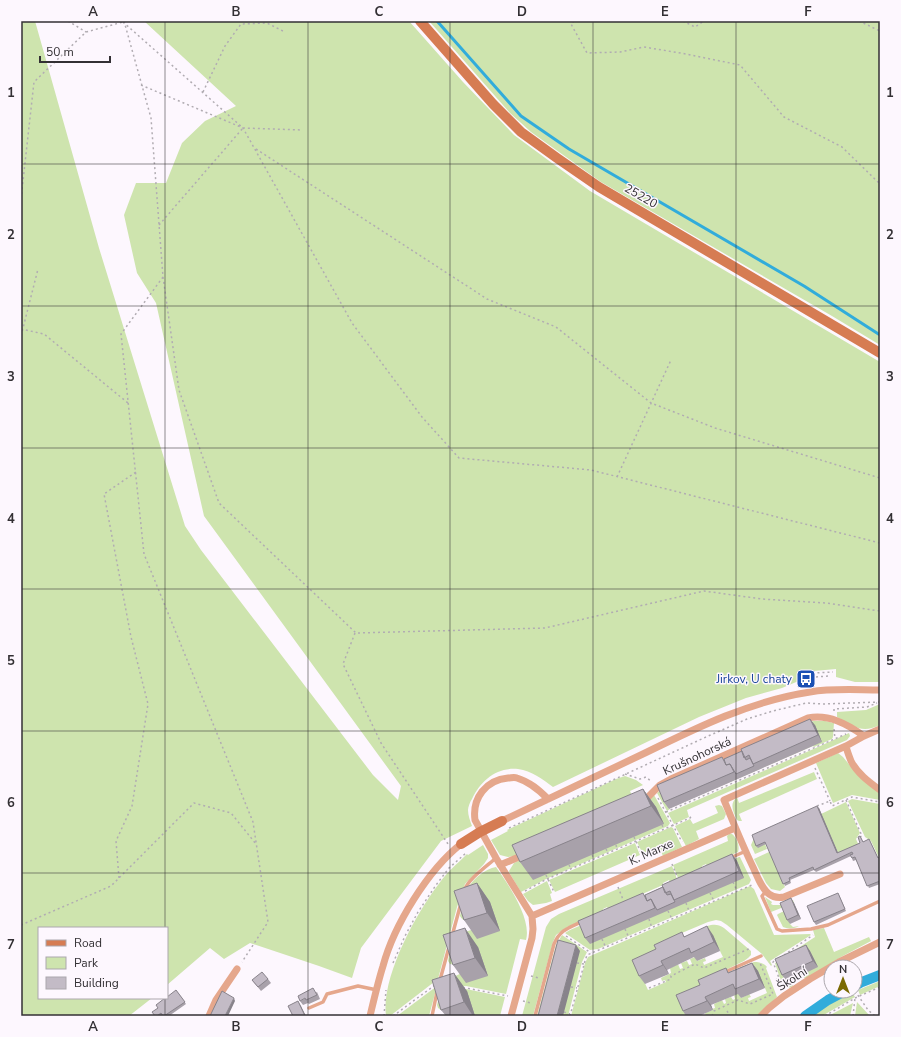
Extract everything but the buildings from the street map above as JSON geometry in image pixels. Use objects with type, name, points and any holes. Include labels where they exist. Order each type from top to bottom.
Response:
[{"type":"street","name":"25220","points":[[420,21],[493,104],[521,132],[557,158],[599,187],[880,353]]},
{"type":"street","points":[[370,1016],[383,965],[394,935],[409,906],[439,865],[453,851],[464,848],[480,832],[504,825],[548,799],[693,730],[738,711],[770,700],[811,692],[880,690]]},
{"type":"street","name":"Krušnohorská","points":[[635,807],[642,804],[656,789],[671,779],[808,718],[826,717],[840,722],[864,736]]},
{"type":"street","points":[[840,874],[784,897],[774,897],[770,895],[760,881],[735,828],[724,800],[846,746],[880,729]]},
{"type":"street","points":[[846,746],[850,761],[854,767],[880,790]]},
{"type":"street","points":[[511,1016],[532,938],[532,916],[500,865],[475,820],[475,806],[481,792],[491,783],[503,779],[516,778],[530,783],[548,799]]},
{"type":"street","name":"K. Marxe","points":[[532,916],[735,828]]},
{"type":"street","points":[[500,865],[536,850]]},
{"type":"street","name":"Školní","points":[[761,1016],[784,996],[816,976],[839,962],[880,942]]},
{"type":"street","points":[[209,1016],[216,1000],[237,969]]},
{"type":"lane","points":[[727,859],[746,851]]},
{"type":"lane","points":[[432,1016],[440,980],[465,888],[469,882],[496,858]]},
{"type":"lane","points":[[766,891],[762,896],[776,929],[782,931],[811,929],[828,925],[880,900]]},
{"type":"lane","points":[[535,1016],[557,936],[561,932],[585,921]]},
{"type":"lane","points":[[724,973],[759,957]]},
{"type":"lane","points":[[309,1008],[323,1002],[327,994],[358,986],[377,990]]},
{"type":"path","points":[[68,21],[86,32]]},
{"type":"path","points":[[574,21],[571,24],[587,53],[620,52],[644,47],[740,65],[784,117],[842,147],[880,184]]},
{"type":"path","points":[[683,21],[695,26],[704,21]]},
{"type":"path","points":[[859,21],[880,32]]},
{"type":"path","points":[[21,199],[34,82],[86,32],[123,22]]},
{"type":"path","points":[[123,22],[151,118],[163,277],[179,390],[219,503],[356,633],[545,628],[704,591],[762,599],[826,603],[880,611]]},
{"type":"path","points":[[123,22],[243,128],[352,323],[422,417],[459,458],[591,470],[880,543]]},
{"type":"path","points":[[203,92],[225,46],[241,24],[267,23],[283,31]]},
{"type":"path","points":[[141,85],[243,128],[302,130]]},
{"type":"path","points":[[159,224],[243,128]]},
{"type":"path","points":[[254,148],[487,299],[556,327],[651,403],[715,428],[880,478]]},
{"type":"path","points":[[21,336],[38,269]]},
{"type":"path","points":[[163,277],[121,334],[144,554],[253,822],[268,922],[237,969]]},
{"type":"path","points":[[22,329],[44,334],[128,403]]},
{"type":"path","points":[[617,477],[671,360]]},
{"type":"path","points":[[119,878],[116,841],[132,806],[148,704],[131,637],[104,494],[136,472]]},
{"type":"path","points":[[356,633],[343,664],[381,744],[453,851]]},
{"type":"path","points":[[828,676],[804,678],[804,676],[814,673],[833,672]]},
{"type":"path","points":[[834,709],[867,707],[880,702]]},
{"type":"path","points":[[504,825],[625,774],[747,719],[806,703],[824,704],[880,702]]},
{"type":"path","points":[[666,812],[807,751],[812,747],[854,730]]},
{"type":"path","points":[[807,751],[832,806],[852,797],[880,802]]},
{"type":"path","points":[[625,774],[640,779],[646,777],[656,789],[680,839]]},
{"type":"path","points":[[846,800],[862,836],[859,838]]},
{"type":"path","points":[[816,807],[830,801]]},
{"type":"path","points":[[21,926],[111,886],[194,803],[231,813],[256,845]]},
{"type":"path","points":[[519,895],[571,869],[690,818],[692,815]]},
{"type":"path","points":[[662,825],[664,829]]},
{"type":"path","points":[[652,829],[654,833]]},
{"type":"path","points":[[634,837],[642,855]]},
{"type":"path","points":[[616,845],[617,849]]},
{"type":"path","points":[[392,966],[405,936],[418,912],[464,848]]},
{"type":"path","points":[[606,849],[608,853]]},
{"type":"path","points":[[592,855],[594,859]]},
{"type":"path","points":[[669,857],[678,880]]},
{"type":"path","points":[[569,865],[571,869]]},
{"type":"path","points":[[546,875],[547,880],[554,892]]},
{"type":"path","points":[[615,880],[625,904]]},
{"type":"path","points":[[733,882],[737,891]]},
{"type":"path","points":[[564,1012],[570,1015],[587,955],[737,891],[753,884],[754,882]]},
{"type":"path","points":[[710,893],[714,901]]},
{"type":"path","points":[[686,903],[689,911]]},
{"type":"path","points":[[668,911],[672,919]]},
{"type":"path","points":[[649,919],[652,928]]},
{"type":"path","points":[[626,929],[629,938]]},
{"type":"path","points":[[784,955],[813,936],[811,929]]},
{"type":"path","points":[[561,932],[592,953]]},
{"type":"path","points":[[602,939],[606,948]]},
{"type":"path","points":[[649,988],[670,979],[670,976],[695,964],[704,968],[751,948]]},
{"type":"path","points":[[712,1016],[714,1011],[738,1000],[750,1004],[773,994],[759,957]]},
{"type":"path","points":[[776,980],[779,978],[773,962],[778,958]]},
{"type":"path","points":[[577,963],[584,964]]},
{"type":"path","points":[[522,974],[545,980]]},
{"type":"path","points":[[393,1016],[440,980]]},
{"type":"path","points":[[384,1016],[385,992],[387,985]]},
{"type":"path","points":[[571,987],[577,988]]},
{"type":"path","points":[[459,989],[466,988],[516,998],[538,1005]]},
{"type":"path","points":[[863,995],[880,988]]},
{"type":"path","points":[[825,1016],[853,999]]},
{"type":"path","points":[[853,1016],[855,999]]},
{"type":"path","points":[[860,999],[875,1016]]},
{"type":"path","points":[[727,1011],[730,1016]]},
{"type":"green space","points":[[21,21],[35,21],[99,248],[185,526],[201,550],[373,775],[398,800],[401,786],[204,516],[156,303],[137,273],[124,215],[136,183],[166,183],[182,143],[205,121],[236,106],[144,21],[409,21],[463,82],[514,135],[590,191],[880,362],[880,682],[855,682],[836,677],[836,669],[799,673],[801,680],[782,688],[746,698],[699,717],[553,787],[537,776],[518,769],[503,770],[490,776],[480,786],[468,807],[469,818],[472,826],[441,841],[361,948],[352,978],[250,943],[224,959],[210,948],[168,984],[168,927],[38,927],[38,999],[151,999],[129,1016],[21,1016]]},
{"type":"green space","points":[[429,21],[880,21],[880,345],[601,182],[531,132],[510,113]]},
{"type":"green space","points":[[880,704],[880,725],[873,728],[858,728],[837,717],[837,712],[866,710]]},
{"type":"green space","points":[[814,721],[834,723],[832,739],[668,809],[670,809],[667,811],[657,793],[669,783]]},
{"type":"green space","points":[[849,733],[850,736],[847,740],[687,810],[689,817],[674,824],[668,813],[809,751]]},
{"type":"green space","points":[[838,753],[857,774],[880,793],[880,800],[852,795],[833,803],[816,763]]},
{"type":"green space","points":[[814,772],[817,779],[739,814],[742,821],[737,820],[732,805],[737,797],[739,803]]},
{"type":"green space","points":[[625,776],[636,780],[643,785],[630,791],[633,798],[646,792],[645,796],[514,856],[508,857],[500,855],[491,840],[508,831],[507,830]]},
{"type":"green space","points":[[654,795],[670,823],[668,826],[546,879],[521,892],[509,871],[514,863]]},
{"type":"green space","points":[[852,799],[880,804],[880,860],[871,841],[865,837],[848,801]]},
{"type":"green space","points":[[846,802],[860,833],[856,839],[859,846],[839,855],[821,814]]},
{"type":"green space","points":[[715,806],[722,806],[726,814],[724,819],[696,831],[699,839],[686,846],[675,826],[690,819],[693,824],[718,813]]},
{"type":"green space","points":[[671,827],[673,828],[682,847],[663,856],[659,847],[643,854],[637,842]]},
{"type":"green space","points":[[732,834],[737,840],[739,847],[738,852],[707,866],[706,864],[702,866],[702,868],[678,878],[673,865],[728,841],[727,836]]},
{"type":"green space","points":[[754,838],[765,844],[767,849],[755,854],[751,845]]},
{"type":"green space","points":[[635,843],[640,855],[555,892],[549,880]]},
{"type":"green space","points":[[483,845],[488,854],[488,858],[465,884],[457,907],[438,979],[390,1016],[386,1016],[386,1001],[394,966],[419,913],[448,873],[467,854],[468,855]]},
{"type":"green space","points":[[769,852],[785,887],[780,891],[771,889],[766,883],[754,859]]},
{"type":"green space","points":[[739,857],[751,880],[749,884],[598,949],[590,950],[565,933],[570,930]]},
{"type":"green space","points":[[672,866],[677,879],[670,882],[669,880],[663,883],[663,885],[608,909],[607,907],[603,909],[603,911],[567,927],[556,935],[533,1016],[522,1016],[546,927],[551,919],[559,914]]},
{"type":"green space","points":[[496,867],[518,902],[526,922],[527,932],[526,940],[520,939],[506,994],[466,986],[441,990],[453,977],[462,973],[457,965],[450,964],[448,961],[453,943],[461,934],[474,929],[468,921],[462,919],[460,916],[468,888],[480,874]]},
{"type":"green space","points":[[547,881],[552,893],[550,894],[552,901],[533,905],[523,894]]},
{"type":"green space","points":[[750,886],[754,889],[774,935],[811,935],[770,961],[771,966],[762,954],[727,925],[716,920],[708,922],[670,938],[638,968],[648,990],[666,982],[665,980],[662,981],[661,978],[671,973],[670,968],[678,964],[680,969],[683,968],[681,963],[687,961],[689,965],[692,964],[690,959],[695,957],[697,961],[705,958],[706,961],[703,962],[704,965],[723,957],[707,926],[712,925],[718,925],[724,928],[751,951],[751,955],[744,961],[715,975],[687,1016],[571,1016],[585,963],[588,957]]},
{"type":"green space","points":[[765,897],[772,902],[771,904],[773,905],[780,905],[780,903],[793,900],[794,903],[771,912]]},
{"type":"green space","points":[[784,911],[793,927],[799,926],[795,928],[783,927],[777,915]]},
{"type":"green space","points":[[824,928],[834,952],[869,937],[871,941],[838,959],[823,959],[823,968],[807,978],[804,978],[803,973],[786,982],[790,980],[793,986],[792,987],[782,985],[775,963],[815,937],[813,930]]},
{"type":"green space","points":[[562,935],[587,952],[582,962],[568,1016],[537,1016],[556,945]]},
{"type":"green space","points":[[754,962],[761,963],[767,967],[766,968],[777,997],[757,1016],[706,1016],[705,1013],[715,1008],[714,1004],[722,1000],[724,1004],[726,1003],[725,999],[731,997],[733,1000],[735,999],[734,995],[739,993],[741,998],[749,994],[751,997],[748,998],[749,1001],[767,993],[765,988],[739,970],[741,967]]},
{"type":"green space","points":[[880,981],[880,986],[863,994],[863,988]]},
{"type":"green space","points":[[437,986],[429,1016],[397,1016]]},
{"type":"green space","points":[[466,989],[505,997],[500,1016],[475,1016],[441,1010],[438,1008],[437,1005],[440,994]]},
{"type":"green space","points":[[839,999],[852,999],[822,1016],[813,1016],[826,1006]]},
{"type":"green space","points":[[857,1002],[870,1016],[855,1016]]},
{"type":"green space","points":[[853,1003],[850,1016],[829,1016],[832,1014]]},
{"type":"waterway","points":[[437,21],[521,116],[569,149],[804,286],[880,335]]},
{"type":"waterway","points":[[863,982],[880,975]]},
{"type":"waterway","points":[[805,1016],[830,999]]},
{"type":"place","name":"Jirkov, U chaty","points":[[806,679]]}]
